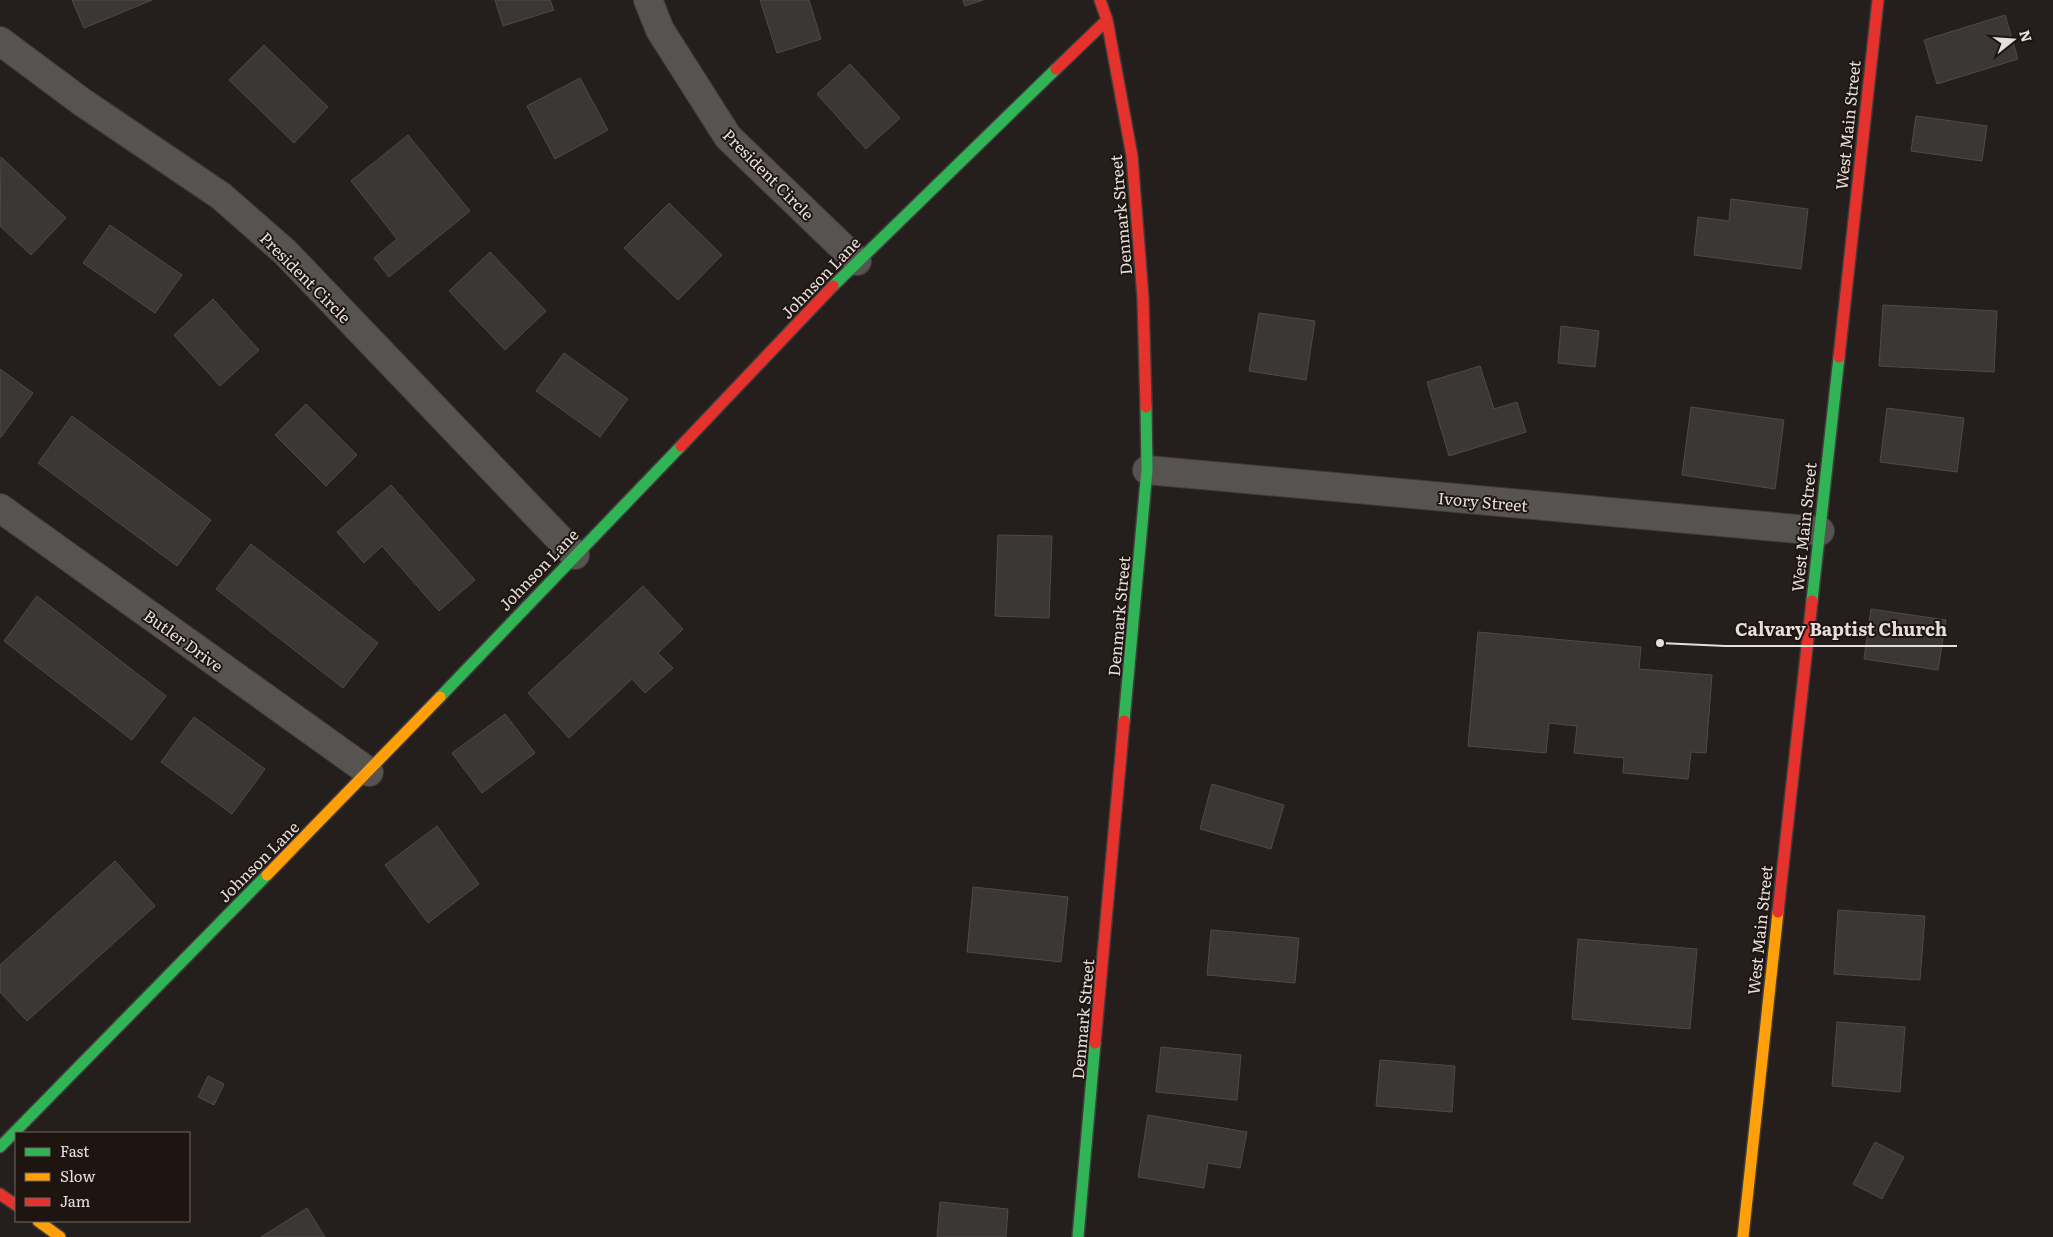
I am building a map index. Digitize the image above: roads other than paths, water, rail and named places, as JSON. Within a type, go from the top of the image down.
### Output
[{"type":"street","name":"President Circle","points":[[648,0],[660,30],[728,137],[858,261]]},
{"type":"street","name":"Denmark Street","points":[[1078,1237],[1147,470],[1143,298],[1132,156],[1107,20],[1100,0]]},
{"type":"street","name":"West Main Street","points":[[1743,1237],[1878,0]]},
{"type":"street","name":"Johnson Lane","points":[[0,1147],[369,772],[574,555],[858,261],[1107,20]]},
{"type":"street","name":"President Circle","points":[[0,41],[82,102],[221,196],[285,252],[574,555]]},
{"type":"street","name":"Ivory Street","points":[[1147,470],[1820,531]]},
{"type":"street","name":"Butler Drive","points":[[0,508],[369,772]]},
{"type":"street","points":[[0,1194],[15,1204]]},
{"type":"street","points":[[39,1222],[60,1237]]},
{"type":"place","name":"Calvary Baptist Church","points":[[1660,643]]}]
